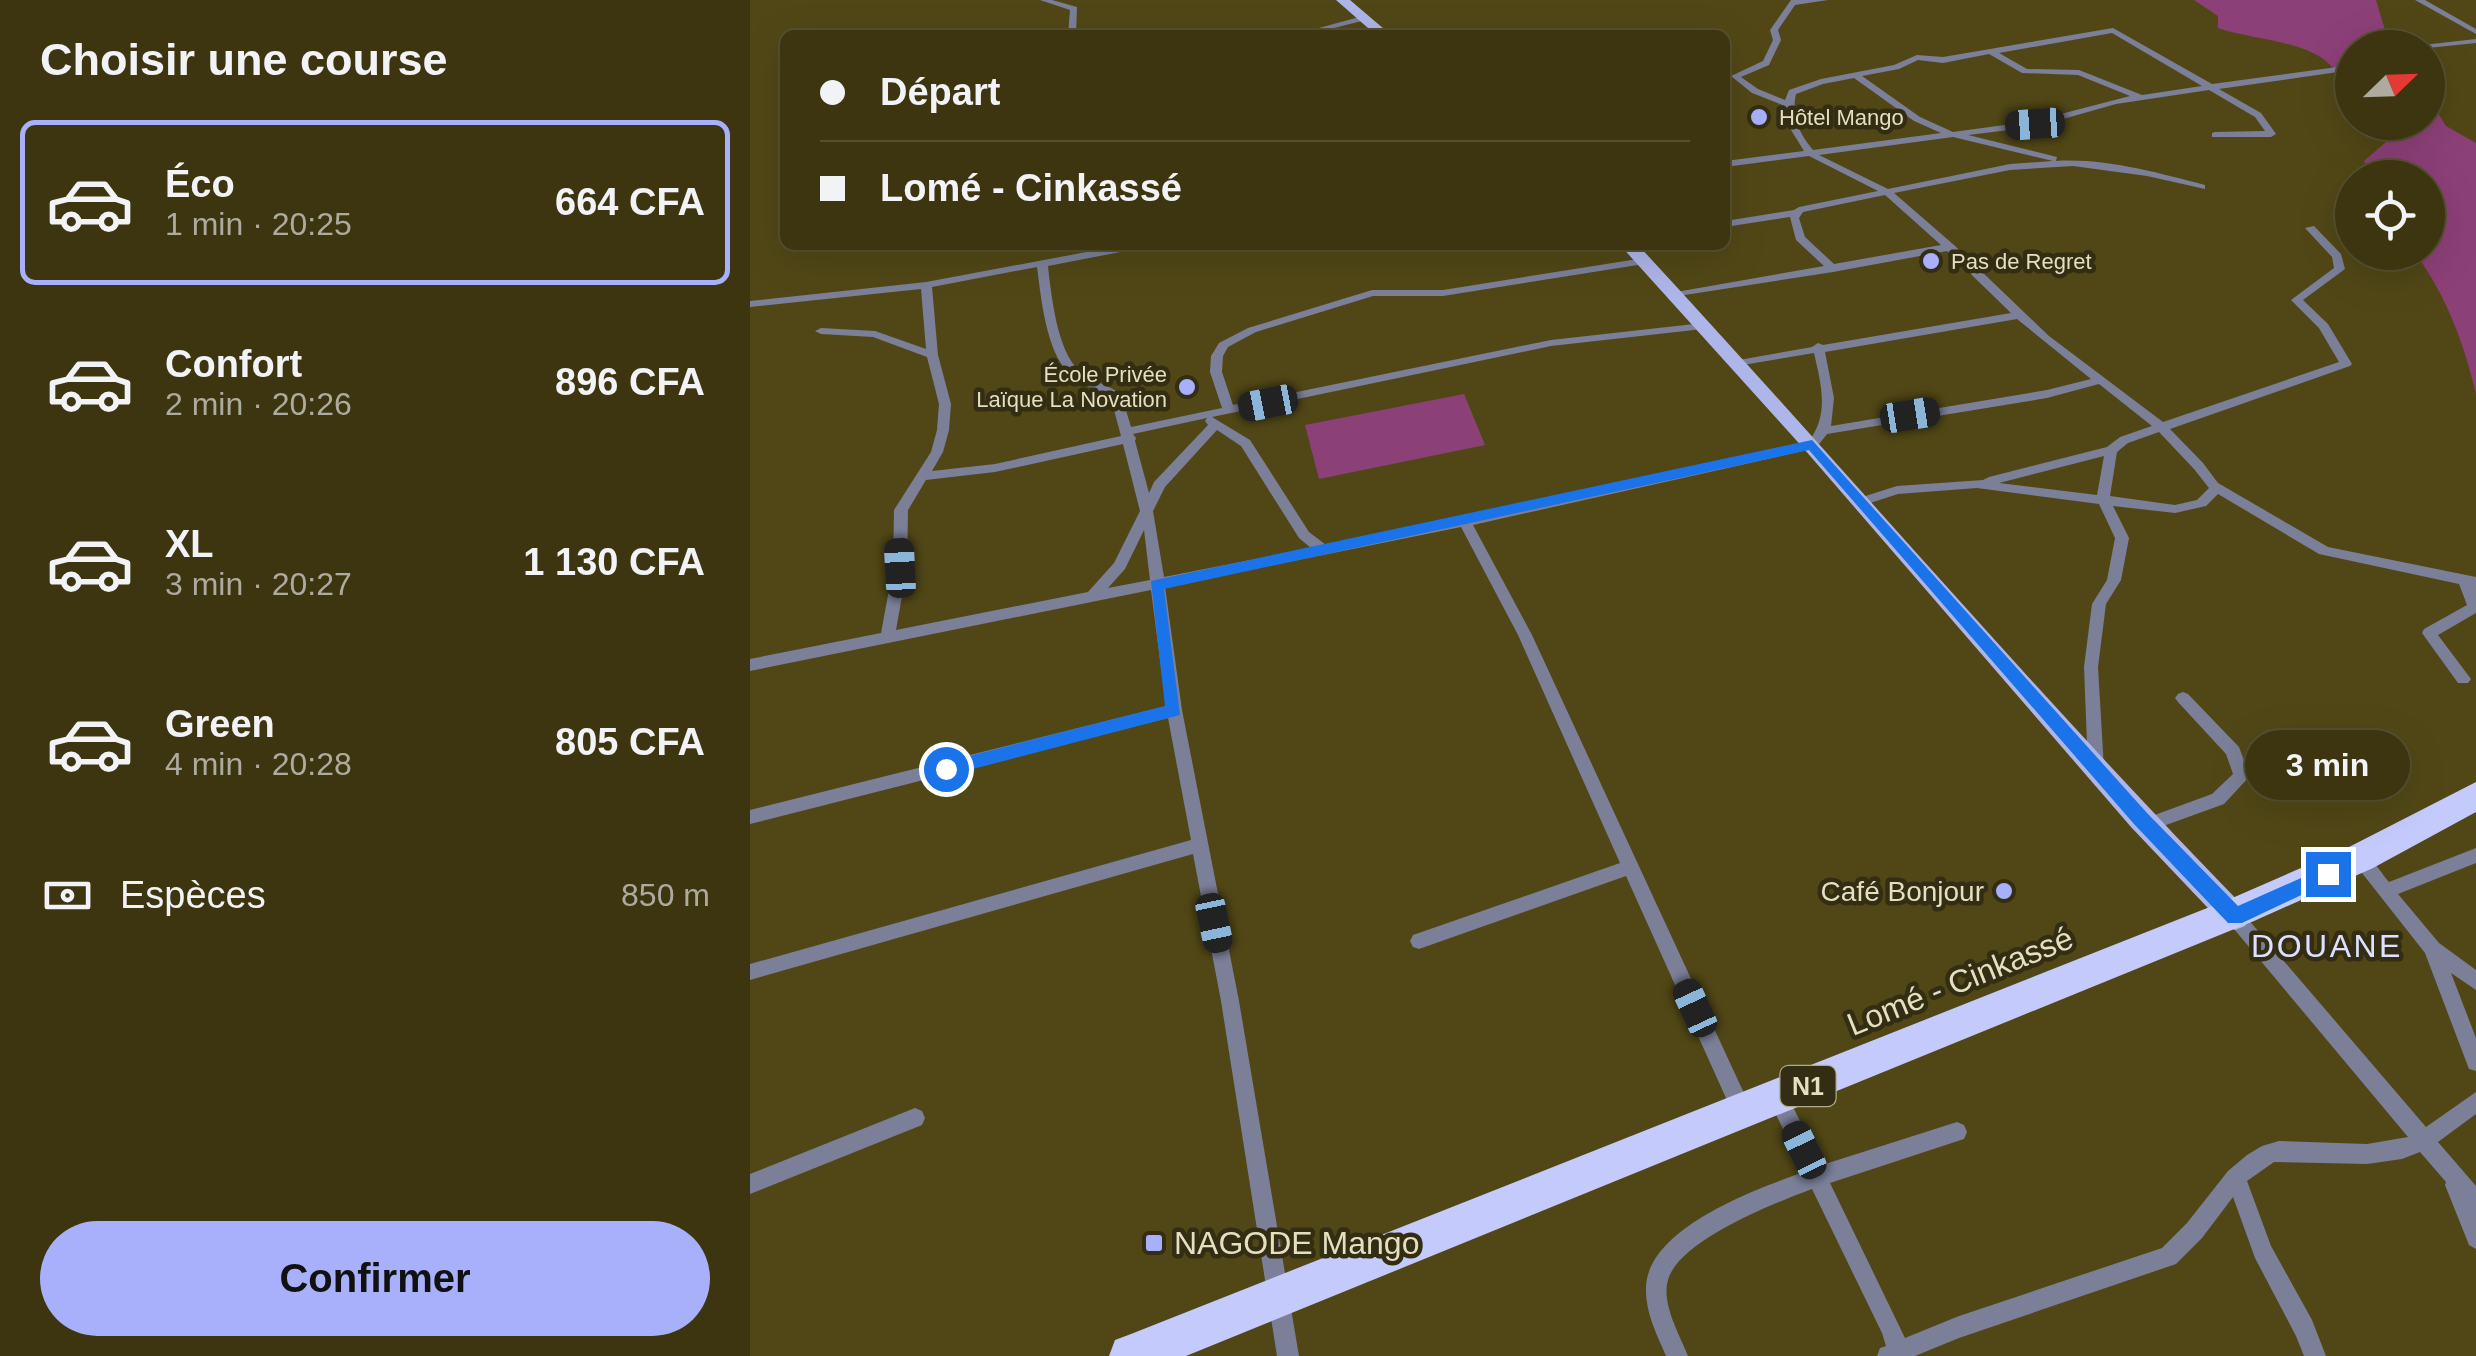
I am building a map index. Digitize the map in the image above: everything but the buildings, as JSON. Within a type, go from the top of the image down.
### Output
[{"type":"highway","name":"Lomé - Cinkassé","points":[[1131,1356],[2024,997],[2235,917],[2359,860],[2476,796]]},
{"type":"main road","points":[[1342,0],[1378,30]]},
{"type":"main road","points":[[1636,253],[1737,364],[1820,437],[1861,502],[2096,769],[2235,917]]},
{"type":"street","points":[[1044,0],[1074,9],[1072,30]]},
{"type":"street","points":[[1788,104],[1755,91],[1735,76],[1766,63],[1778,40],[1774,30],[1794,2],[1824,0]]},
{"type":"street","points":[[2420,0],[2476,32]]},
{"type":"street","points":[[1316,30],[1363,18]]},
{"type":"street","points":[[2214,135],[2271,134],[2258,115],[2113,30],[1943,60],[1917,57],[1900,66],[1796,90],[1788,104],[1794,127],[1810,153],[1890,194],[2020,315],[2160,428],[2214,486],[2310,546],[2471,582],[2475,607],[2429,634],[2463,680]]},
{"type":"street","points":[[2445,44],[2476,41]]},
{"type":"street","points":[[1996,52],[2025,70],[2079,74],[2140,97]]},
{"type":"street","points":[[1730,163],[2035,124],[2077,109],[2140,97],[2335,70]]},
{"type":"street","points":[[1855,75],[1917,119],[1947,133],[2073,163],[2148,173],[2202,187]]},
{"type":"street","points":[[2184,105],[2192,92]]},
{"type":"street","points":[[1730,223],[2010,167],[2073,163]]},
{"type":"street","points":[[1795,213],[1800,238],[1834,269]]},
{"type":"street","points":[[1861,502],[1897,490],[1977,484],[2111,450],[2124,440],[2346,364],[2324,326],[2296,300],[2340,268],[2337,256],[2310,228]]},
{"type":"street","points":[[1676,296],[1950,248]]},
{"type":"street","points":[[750,304],[926,284],[1114,250]]},
{"type":"street","points":[[1229,411],[1216,372],[1217,356],[1223,345],[1252,330],[1372,293],[1443,293],[1636,253]]},
{"type":"street","points":[[1042,263],[1063,359],[1074,373],[1104,385],[1117,397],[1147,507],[1174,710],[1230,1001],[1288,1356]]},
{"type":"street","points":[[886,639],[900,568],[901,510],[940,445],[944,417],[932,355],[926,284]]},
{"type":"street","points":[[1737,364],[1818,346],[2020,315]]},
{"type":"street","points":[[923,476],[995,468],[1202,416],[1550,343],[1703,326]]},
{"type":"street","points":[[820,331],[875,334],[932,355]]},
{"type":"street","points":[[1818,346],[1828,396],[1820,437]]},
{"type":"street","points":[[750,665],[1465,522],[1820,437],[2102,380]]},
{"type":"street","points":[[1202,416],[1246,442],[1304,535],[1324,550]]},
{"type":"street","points":[[1089,599],[1120,566],[1165,477],[1216,424]]},
{"type":"street","points":[[2096,769],[2091,667],[2099,604],[2114,580],[2122,538],[2104,498],[2111,450]]},
{"type":"street","points":[[1977,484],[2176,510],[2201,503],[2214,492],[2214,486]]},
{"type":"street","points":[[2116,522],[2146,508]]},
{"type":"street","points":[[1465,522],[1517,618],[1631,867],[1760,1106],[1816,1176],[1895,1354],[2168,1256],[2198,1231],[2235,1178],[2271,1152],[2402,1153],[2425,1142],[2476,1102]]},
{"type":"street","points":[[2147,825],[2218,799],[2242,776],[2233,752],[2183,698]]},
{"type":"street","points":[[750,818],[1174,710]]},
{"type":"street","points":[[750,972],[1199,845]]},
{"type":"street","points":[[2386,892],[2476,855]]},
{"type":"street","points":[[2359,860],[2432,948],[2476,980]]},
{"type":"street","points":[[1419,941],[1631,867]]},
{"type":"street","points":[[2235,917],[2476,1202]]},
{"type":"street","points":[[2432,948],[2476,1062]]},
{"type":"street","points":[[750,1184],[915,1118]]},
{"type":"street","points":[[1677,1356],[1657,1302],[1658,1274],[1680,1243],[1708,1225],[1816,1176],[1957,1132]]},
{"type":"street","points":[[2452,1176],[2476,1238]]},
{"type":"street","points":[[2235,1178],[2248,1202],[2264,1255],[2296,1308],[2315,1356]]},
{"type":"shaded area","points":[[2194,0],[2376,0],[2385,30],[2335,30],[2335,70],[2305,50],[2218,28],[2218,16]]},
{"type":"shaded area","points":[[2445,124],[2476,143],[2476,394],[2453,320],[2426,270],[2445,270],[2445,160],[2365,160],[2386,142],[2383,140],[2445,140]]},
{"type":"shaded area","points":[[1464,394],[1485,445],[1319,479],[1305,425]]},
{"type":"place","name":"Hôtel Mango","points":[[1759,117]]},
{"type":"place","name":"Pas de Regret","points":[[1931,261]]},
{"type":"place","name":"École Privée Laïque La Novation","points":[[1187,387]]},
{"type":"place","name":"Café Bonjour","points":[[2004,891]]},
{"type":"place","name":"NAGODE Mango","points":[[1154,1243]]},
{"type":"district","name":"DOUANE","points":[[2327,946]]},
{"type":"route","points":[[946,769],[1174,710],[1156,585],[1812,445],[2140,818],[2235,917],[2328,874]]}]
